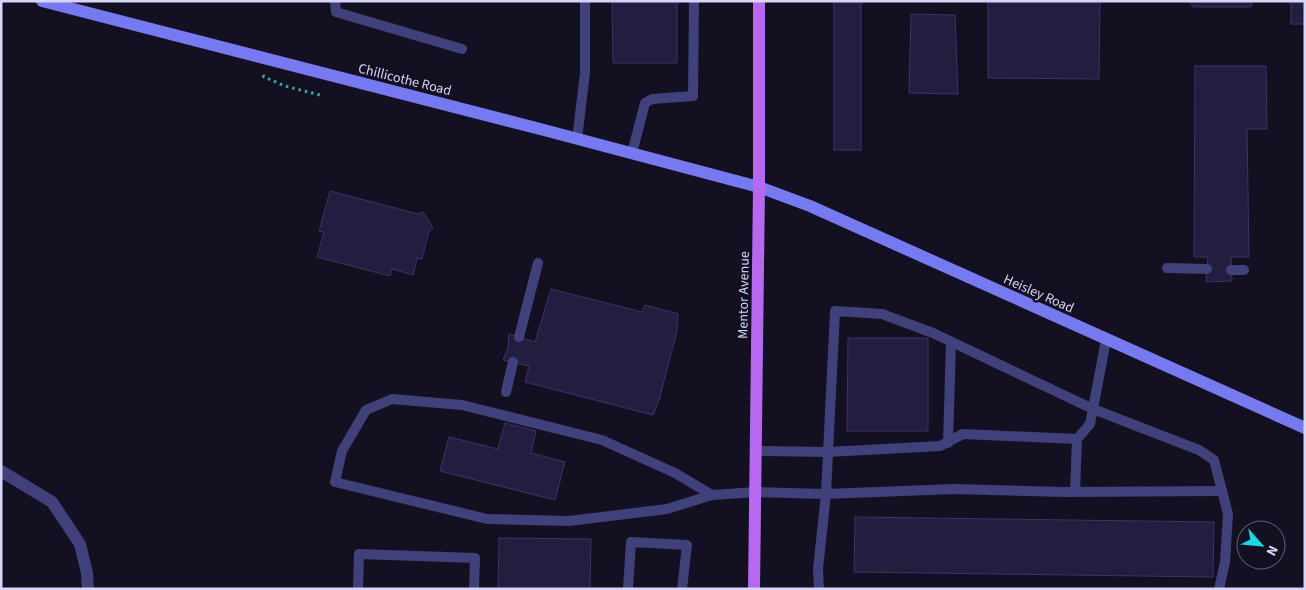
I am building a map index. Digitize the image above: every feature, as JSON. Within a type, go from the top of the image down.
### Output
[{"type":"main road","name":"Mentor Avenue","points":[[754,589],[759,187],[759,1]]},
{"type":"street","name":"Chillicothe Road","points":[[42,1],[577,138],[759,187]]},
{"type":"street","name":"Heisley Road","points":[[759,187],[810,206],[1305,428]]},
{"type":"street","points":[[1,471],[52,502],[80,544],[87,573],[88,589]]},
{"type":"lane","points":[[335,1],[336,12],[462,49]]},
{"type":"lane","points":[[577,138],[585,73],[585,1]]},
{"type":"lane","points":[[632,153],[645,103],[652,99],[693,96],[694,1]]},
{"type":"lane","points":[[519,337],[538,263]]},
{"type":"lane","points":[[1168,268],[1207,269]]},
{"type":"lane","points":[[1232,270],[1244,270]]},
{"type":"lane","points":[[819,589],[818,569],[826,494],[835,311],[882,314],[933,333],[1093,409],[1199,450],[1214,460],[1228,514],[1225,562],[1219,589]]},
{"type":"lane","points":[[1074,492],[1076,439],[1090,424],[1106,340]]},
{"type":"lane","points":[[948,443],[951,342]]},
{"type":"lane","points":[[506,392],[513,362]]},
{"type":"lane","points":[[712,495],[675,473],[602,440],[462,405],[392,399],[366,410],[342,451],[335,482],[487,519],[569,521],[667,508],[712,495],[756,492],[826,494],[954,489],[1074,492],[1222,491]]},
{"type":"lane","points":[[756,451],[828,452],[940,446],[963,434],[1076,439]]},
{"type":"lane","points":[[628,589],[631,542],[687,545],[682,589]]},
{"type":"lane","points":[[358,589],[359,554],[475,558],[474,589]]},
{"type":"building","points":[[612,1],[677,1],[677,63],[613,63]]},
{"type":"building","points":[[834,1],[861,1],[861,150],[834,150]]},
{"type":"building","points":[[988,1],[1100,1],[1099,79],[988,78]]},
{"type":"building","points":[[1190,1],[1252,1],[1251,7],[1193,7]]},
{"type":"building","points":[[1291,1],[1305,1],[1305,24],[1291,24]]},
{"type":"building","points":[[911,14],[955,15],[958,94],[909,93]]},
{"type":"building","points":[[1195,66],[1266,66],[1267,129],[1247,129],[1249,257],[1231,257],[1232,281],[1206,282],[1208,257],[1194,257]]},
{"type":"building","points":[[330,191],[418,214],[423,212],[433,228],[429,231],[422,259],[417,258],[413,275],[392,269],[390,276],[317,257],[324,232],[319,231]]},
{"type":"building","points":[[551,289],[642,312],[645,305],[678,314],[677,331],[659,400],[653,415],[525,382],[529,366],[503,360],[508,348],[509,334],[535,342]]},
{"type":"building","points":[[848,338],[928,338],[928,431],[847,431]]},
{"type":"building","points":[[505,423],[536,431],[531,453],[565,462],[555,500],[440,471],[449,437],[498,449]]},
{"type":"building","points":[[855,517],[1214,522],[1213,577],[854,572]]},
{"type":"building","points":[[499,538],[591,539],[590,589],[498,589]]}]
